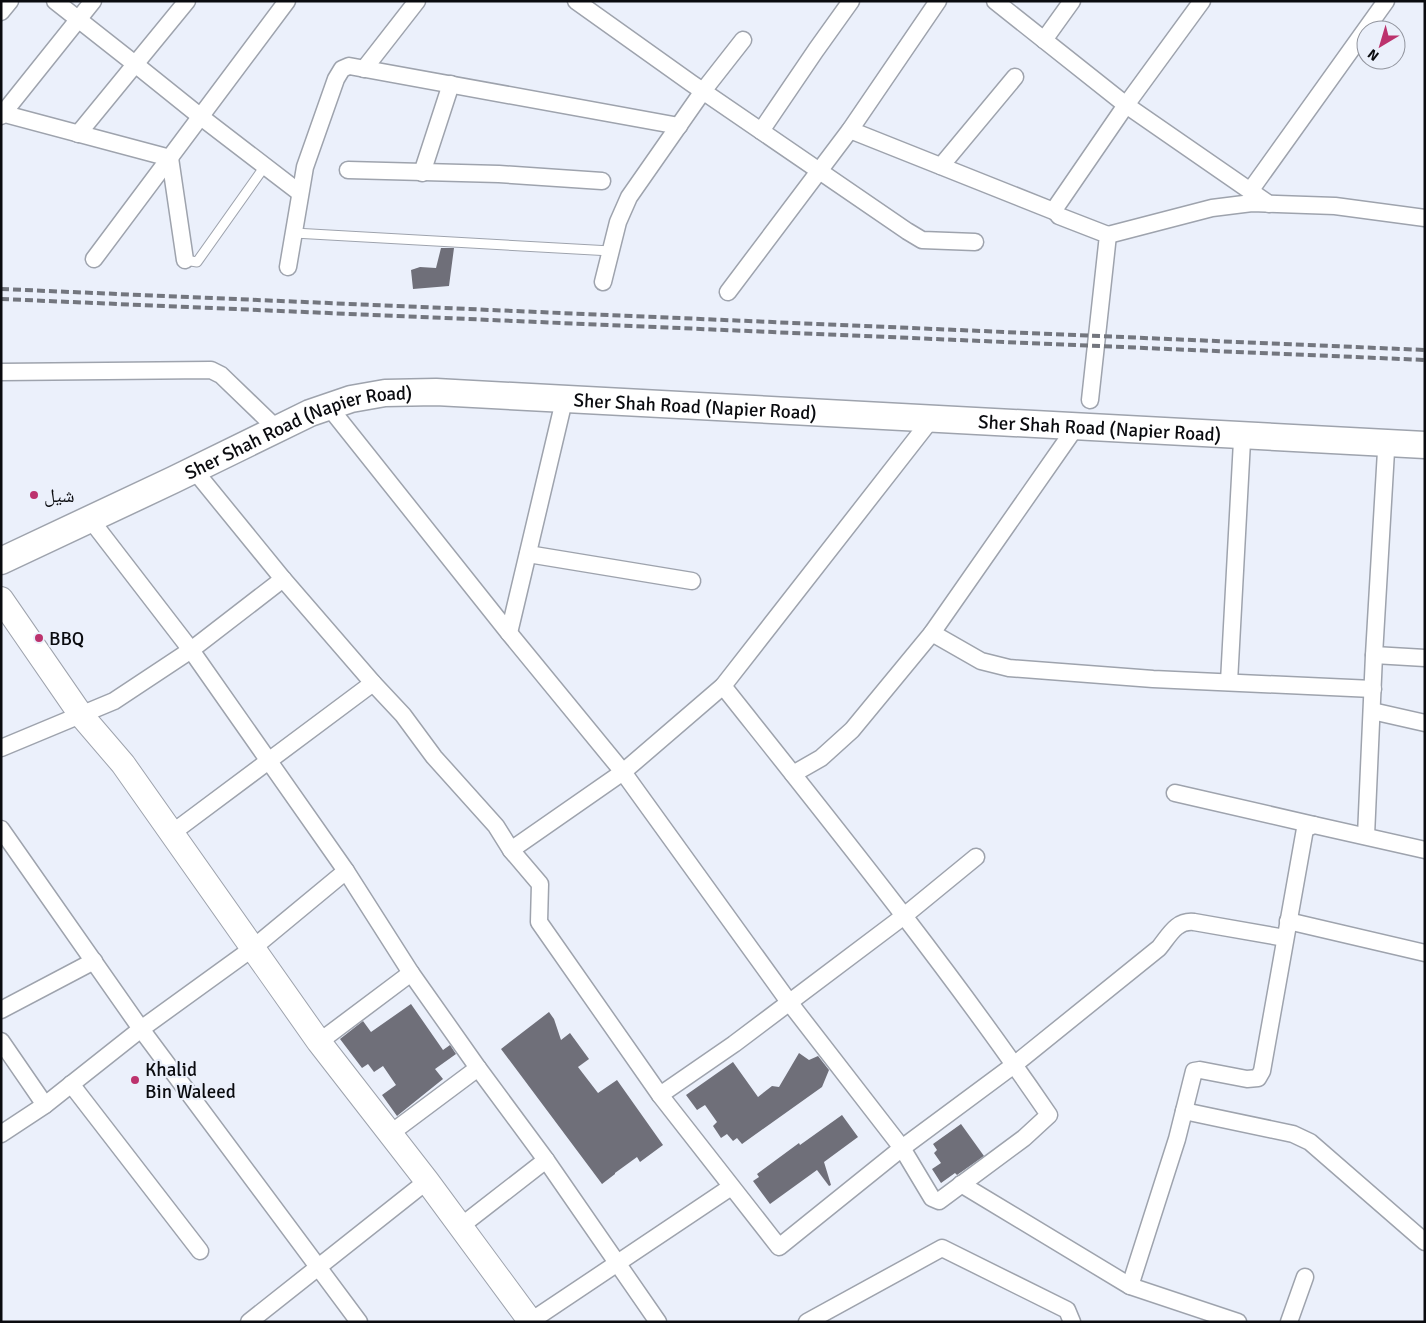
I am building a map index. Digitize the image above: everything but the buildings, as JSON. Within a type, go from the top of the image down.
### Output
[{"type":"main road","name":"Sher Shah Road (Napier Road)","points":[[1,574],[97,528],[168,487],[310,413],[351,399],[385,393],[436,392],[1425,445]]},
{"type":"main road","name":"Sher Shah Road (Napier Road)","points":[[1,561],[168,487]]},
{"type":"main road","points":[[1,599],[81,715],[123,764],[319,1042],[428,1181],[531,1321]]},
{"type":"street","points":[[1,12],[10,1]]},
{"type":"street","points":[[55,1],[201,117],[300,192]]},
{"type":"street","points":[[93,1],[2,114],[170,158]]},
{"type":"street","points":[[78,134],[187,1]]},
{"type":"street","points":[[94,259],[287,1]]},
{"type":"street","points":[[364,69],[417,1]]},
{"type":"street","points":[[576,1],[703,91],[922,240],[975,242]]},
{"type":"street","points":[[761,131],[851,1]]},
{"type":"street","points":[[728,292],[850,130],[938,1]]},
{"type":"street","points":[[995,1],[1126,105],[1269,204]]},
{"type":"street","points":[[1044,40],[1072,1]]},
{"type":"street","points":[[1056,212],[1056,207],[1126,105],[1202,1]]},
{"type":"street","points":[[1250,191],[1386,1]]},
{"type":"street","points":[[604,282],[618,222],[629,197],[703,91],[743,40]]},
{"type":"street","points":[[288,267],[305,167],[336,80],[342,69],[349,66],[679,126]]},
{"type":"street","points":[[941,166],[1015,77]]},
{"type":"street","points":[[422,173],[451,84]]},
{"type":"street","points":[[850,130],[1056,212],[1060,216],[1108,236],[1212,208],[1252,203],[1335,206],[1424,217]]},
{"type":"street","points":[[170,158],[185,260]]},
{"type":"street","points":[[348,170],[499,174],[602,181]]},
{"type":"street","points":[[1090,400],[1108,236]]},
{"type":"street","points":[[1,372],[211,370],[221,375],[277,429]]},
{"type":"street","points":[[509,633],[562,409]]},
{"type":"street","points":[[333,412],[509,633],[623,772],[789,1002],[902,1148],[932,1198],[939,1201],[1024,1138],[1049,1116],[1014,1065],[904,916],[723,686]]},
{"type":"street","points":[[511,850],[623,772],[723,686],[926,426]]},
{"type":"street","points":[[793,774],[821,758],[852,730],[932,633],[1071,434]]},
{"type":"street","points":[[1229,682],[1242,442]]},
{"type":"street","points":[[1366,836],[1386,451]]},
{"type":"street","points":[[199,476],[283,579],[403,716],[434,758],[496,826],[511,850],[540,884],[539,922],[660,1095],[778,1247],[902,1148],[1014,1065],[1159,948],[1178,925],[1186,921],[1285,938]]},
{"type":"street","points":[[97,528],[191,650],[346,871],[411,973],[546,1160],[658,1322]]},
{"type":"street","points":[[528,554],[692,581]]},
{"type":"street","points":[[1,748],[114,701],[191,650],[283,579]]},
{"type":"street","points":[[932,633],[981,661],[1009,668],[1153,679],[1373,689]]},
{"type":"street","points":[[1374,655],[1425,658]]},
{"type":"street","points":[[172,833],[373,683]]},
{"type":"street","points":[[1372,711],[1425,723]]},
{"type":"street","points":[[1175,793],[1425,850]]},
{"type":"street","points":[[1130,1286],[1177,1139],[1194,1071],[1200,1070],[1247,1080],[1258,1078],[1262,1071],[1302,837],[1305,829],[1314,825]]},
{"type":"street","points":[[3,834],[141,1028],[359,1322]]},
{"type":"street","points":[[660,1095],[734,1044],[904,916],[976,857]]},
{"type":"street","points":[[1,1134],[45,1105],[141,1028],[254,948],[346,871]]},
{"type":"street","points":[[1288,921],[1425,952]]},
{"type":"street","points":[[1,1010],[94,961]]},
{"type":"street","points":[[319,1042],[411,973]]},
{"type":"street","points":[[1,1041],[45,1105]]},
{"type":"street","points":[[390,1133],[478,1068]]},
{"type":"street","points":[[71,1084],[200,1250]]},
{"type":"street","points":[[1184,1111],[1293,1134],[1310,1142],[1425,1242]]},
{"type":"street","points":[[461,1226],[546,1160]]},
{"type":"street","points":[[249,1322],[428,1181]]},
{"type":"street","points":[[961,1184],[1130,1286],[1238,1322]]},
{"type":"street","points":[[531,1321],[731,1186]]},
{"type":"street","points":[[807,1322],[942,1248],[1067,1310],[1072,1322]]},
{"type":"street","points":[[1289,1322],[1305,1276]]},
{"type":"lane","points":[[185,260],[198,262],[266,166]]},
{"type":"lane","points":[[294,233],[611,251]]},
{"type":"railway","points":[[1,289],[1425,350]]},
{"type":"railway","points":[[1,299],[1425,360]]},
{"type":"place","name":"شیل","points":[[34,495]]},
{"type":"place","name":"BBQ","points":[[39,638]]},
{"type":"place","name":"Khalid Bin Waleed","points":[[135,1080]]}]
